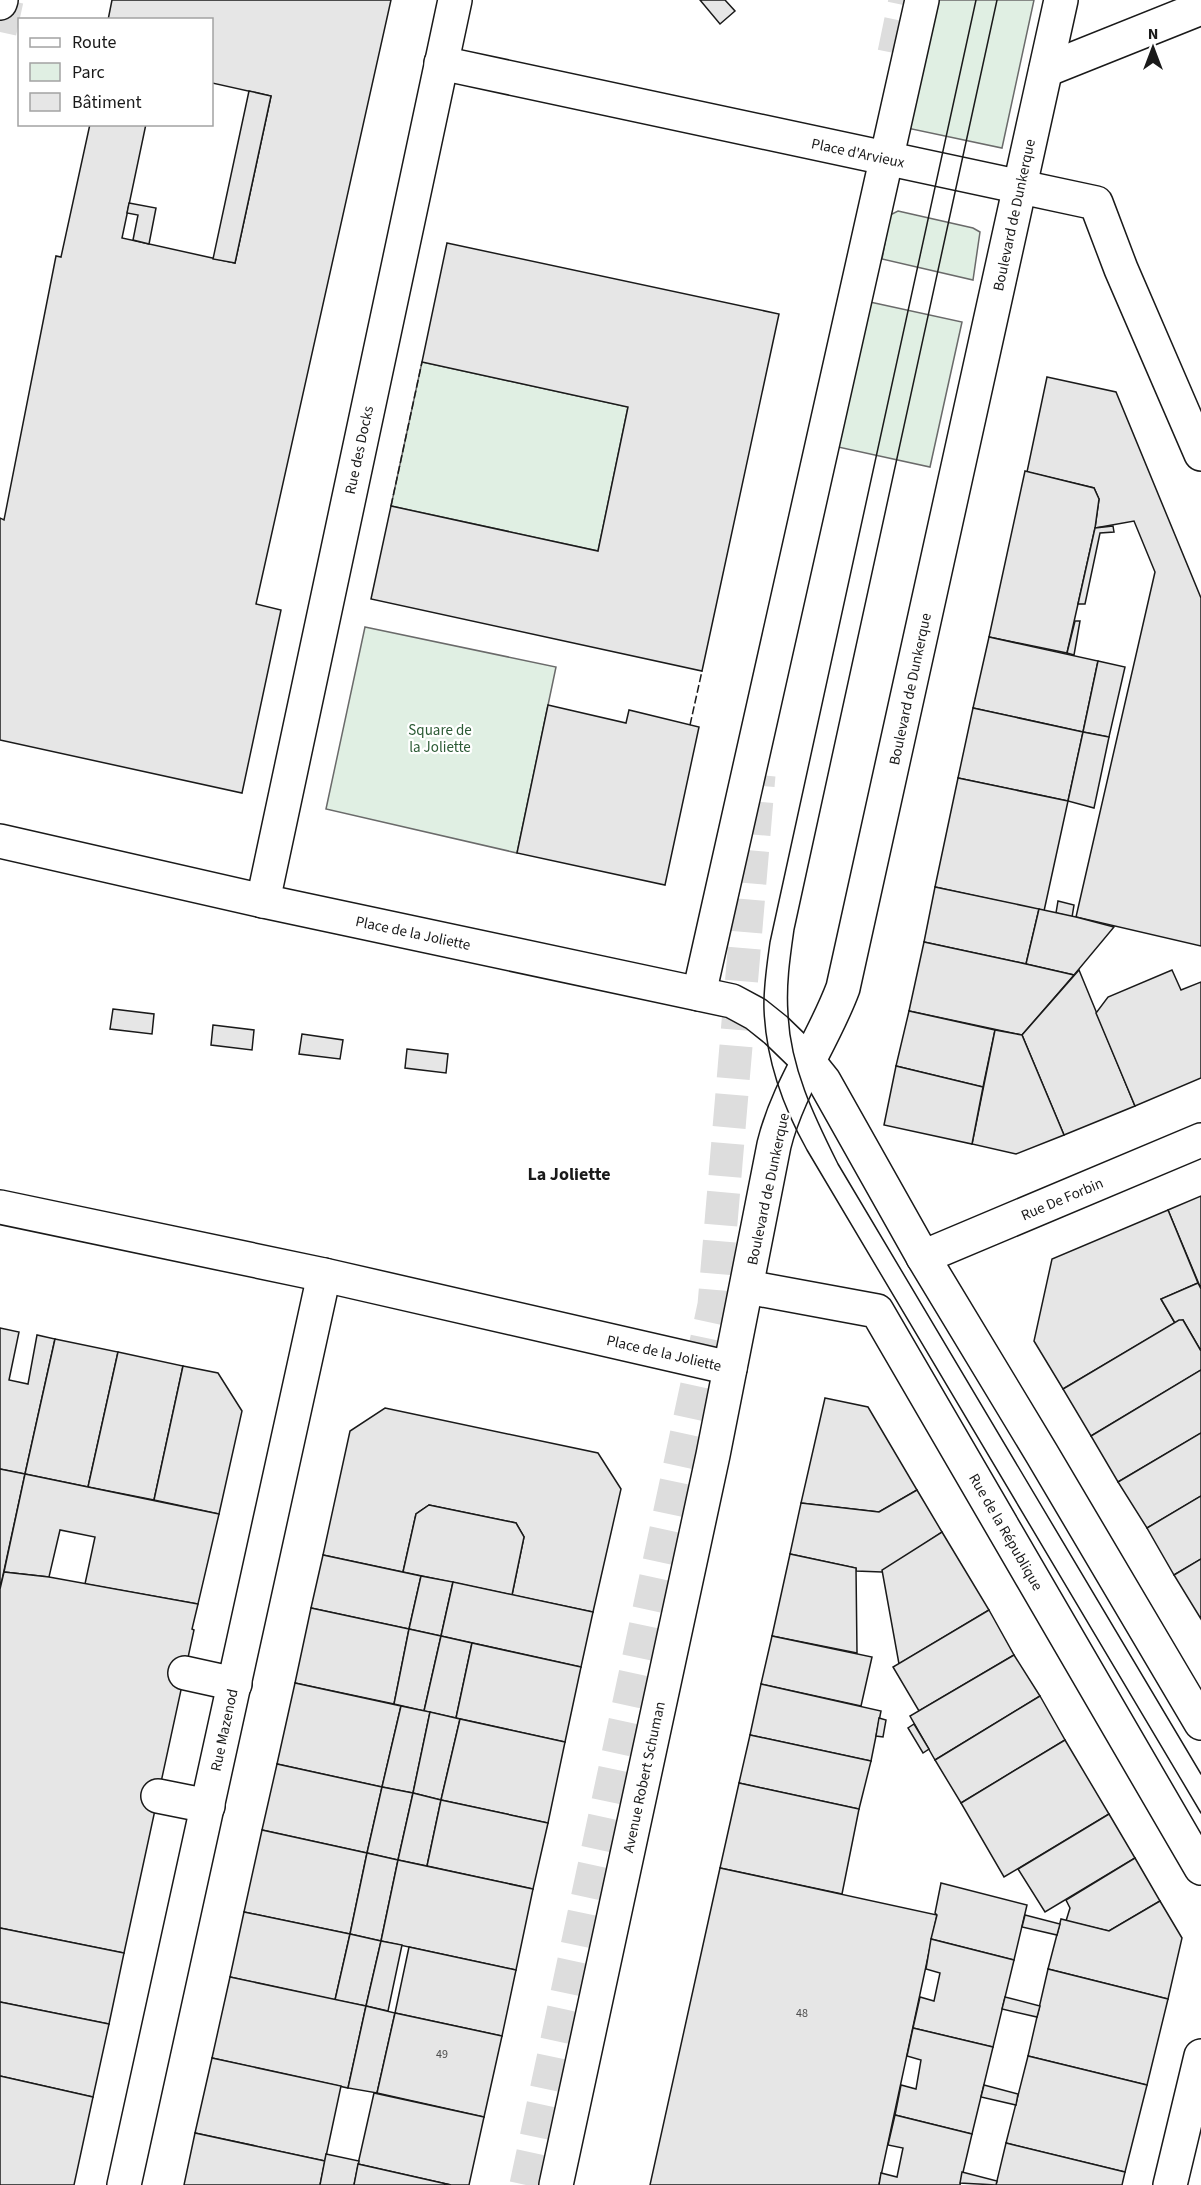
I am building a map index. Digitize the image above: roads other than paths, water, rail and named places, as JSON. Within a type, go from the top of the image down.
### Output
[{"type":"street","name":"Rue des Docks","points":[[263,901],[455,0]]},
{"type":"street","points":[[699,994],[922,0]]},
{"type":"street","name":"Boulevard de Dunkerque","points":[[730,1368],[780,1121],[790,1094],[836,1007],[843,988],[1061,0]]},
{"type":"street","points":[[1046,70],[1201,8]]},
{"type":"street","name":"Place d'Arvieux","points":[[441,63],[1096,203],[1121,269],[1201,454]]},
{"type":"street","name":"Place de la Joliette","points":[[0,841],[263,901],[732,1001],[756,1014],[808,1061]]},
{"type":"street","points":[[808,1061],[824,1081],[923,1257],[1201,1723]]},
{"type":"street","name":"Rue De Forbin","points":[[923,1257],[1201,1140]]},
{"type":"street","name":"Place de la Joliette","points":[[0,1207],[324,1275],[730,1368]]},
{"type":"street","name":"Rue Mazenod","points":[[124,2185],[324,1275]]},
{"type":"street","name":"Rue de la République","points":[[747,1287],[877,1311],[1201,1868]]},
{"type":"street","name":"Avenue Robert Schuman","points":[[556,2185],[730,1368]]},
{"type":"street","points":[[185,1673],[234,1684]]},
{"type":"street","points":[[158,1796],[208,1806]]},
{"type":"street","points":[[1170,2185],[1201,2056]]},
{"type":"tunnel","points":[[0,32],[7,0]]},
{"type":"tunnel","points":[[894,53],[905,0]]},
{"type":"tunnel","points":[[526,2185],[714,1305],[759,775]]},
{"type":"tram line","points":[[976,0],[770,942],[764,993],[765,1029],[777,1083],[790,1117],[807,1150],[1201,1813]]},
{"type":"tram line","points":[[997,0],[794,930],[788,992],[790,1033],[798,1072],[820,1128],[838,1164],[1201,1774]]},
{"type":"district","name":"La Joliette","points":[[569,1174]]},
{"type":"park label","name":"Square de la Joliette","points":[[440,738]]}]
